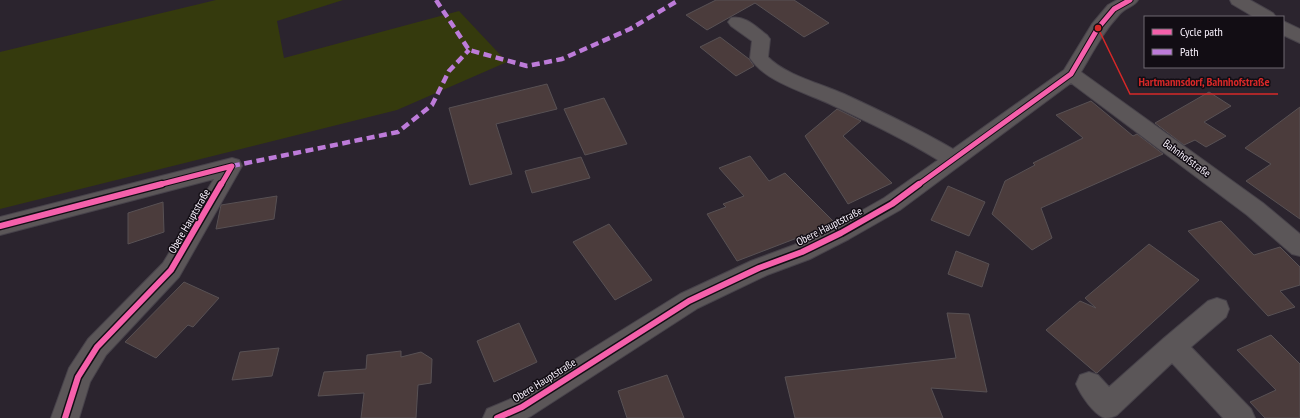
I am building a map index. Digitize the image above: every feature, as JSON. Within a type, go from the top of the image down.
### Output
[{"type":"street","points":[[1238,0],[1265,16]]},
{"type":"street","name":"Obere Hauptstraße","points":[[497,418],[522,407],[689,301],[758,268],[802,252],[848,229],[892,204],[1071,74],[1098,28],[1118,2]]},
{"type":"street","points":[[737,22],[761,39],[759,58],[766,66],[783,76],[837,99],[911,134],[953,159]]},
{"type":"street","points":[[1284,28],[1300,37]]},
{"type":"street","name":"Bahnhofstraße","points":[[1071,74],[1255,209],[1300,247]]},
{"type":"street","name":"Obere Hauptstraße","points":[[0,226],[232,166],[172,270],[97,347],[78,377],[65,418]]},
{"type":"street","points":[[1089,384],[1108,406],[1173,346],[1217,309]]},
{"type":"street","points":[[1173,346],[1240,418]]},
{"type":"green space","points":[[216,0],[343,0],[277,21],[284,58],[459,11],[507,62],[397,110],[0,209],[0,52]]},
{"type":"building","points":[[716,0],[794,0],[829,23],[804,37],[755,3],[707,30],[686,15]]},
{"type":"building","points":[[720,37],[749,59],[754,66],[736,76],[700,47]]},
{"type":"building","points":[[547,84],[557,109],[496,124],[512,174],[470,185],[449,108]]},
{"type":"building","points":[[1209,92],[1231,106],[1204,122],[1226,136],[1206,147],[1195,140],[1184,145],[1155,123]]},
{"type":"building","points":[[604,98],[627,144],[585,155],[564,109]]},
{"type":"building","points":[[1091,101],[1133,136],[1137,134],[1163,154],[1041,208],[1052,238],[1032,250],[992,214],[1005,181],[1035,165],[1033,163],[1083,138],[1056,115]]},
{"type":"building","points":[[1300,107],[1300,219],[1246,181],[1271,164],[1245,148]]},
{"type":"building","points":[[837,109],[861,121],[843,136],[892,183],[848,204],[805,136]]},
{"type":"building","points":[[750,156],[769,181],[785,173],[833,221],[818,230],[737,261],[707,214],[726,207],[723,204],[744,196],[719,168]]},
{"type":"building","points":[[581,157],[590,178],[532,193],[525,171]]},
{"type":"building","points":[[948,186],[985,202],[969,236],[931,220]]},
{"type":"building","points":[[277,196],[274,219],[216,229],[221,205]]},
{"type":"building","points":[[163,202],[164,232],[128,244],[128,213]]},
{"type":"building","points":[[1221,221],[1254,255],[1280,247],[1300,267],[1300,285],[1280,291],[1295,307],[1268,316],[1188,231]]},
{"type":"building","points":[[609,224],[652,280],[615,300],[573,242]]},
{"type":"building","points":[[1149,244],[1199,280],[1096,373],[1046,330],[1080,301],[1096,308],[1085,298]]},
{"type":"building","points":[[956,251],[989,264],[982,287],[948,274]]},
{"type":"building","points":[[184,282],[219,298],[193,327],[188,325],[156,358],[125,342]]},
{"type":"building","points":[[947,313],[969,314],[987,392],[931,388],[943,418],[795,418],[785,377],[956,358]]},
{"type":"building","points":[[519,323],[537,362],[494,382],[477,341]]},
{"type":"building","points":[[1271,335],[1300,364],[1300,418],[1265,418],[1250,402],[1276,390],[1237,350]]},
{"type":"building","points":[[279,348],[272,376],[232,380],[240,352]]},
{"type":"building","points":[[401,351],[401,357],[421,352],[432,359],[431,383],[418,385],[416,418],[361,418],[364,393],[318,396],[324,372],[366,369],[367,355]]},
{"type":"building","points":[[667,375],[684,418],[627,418],[618,391]]},
{"type":"marked path","points":[[436,0],[469,50],[527,66],[562,59],[630,29],[679,0]]},
{"type":"marked path","points":[[232,166],[398,132],[432,105],[449,71],[469,50]]},
{"type":"cycle path","points":[[497,418],[522,407],[689,301],[759,268],[802,252],[841,233],[892,204],[1071,74],[1098,28],[1114,9],[1130,0]]},
{"type":"cycle path","points":[[0,226],[232,166],[171,270],[97,347],[78,377],[65,418]]},
{"type":"place","name":"Hartmannsdorf, Bahnhofstraße","points":[[1098,28]]}]
